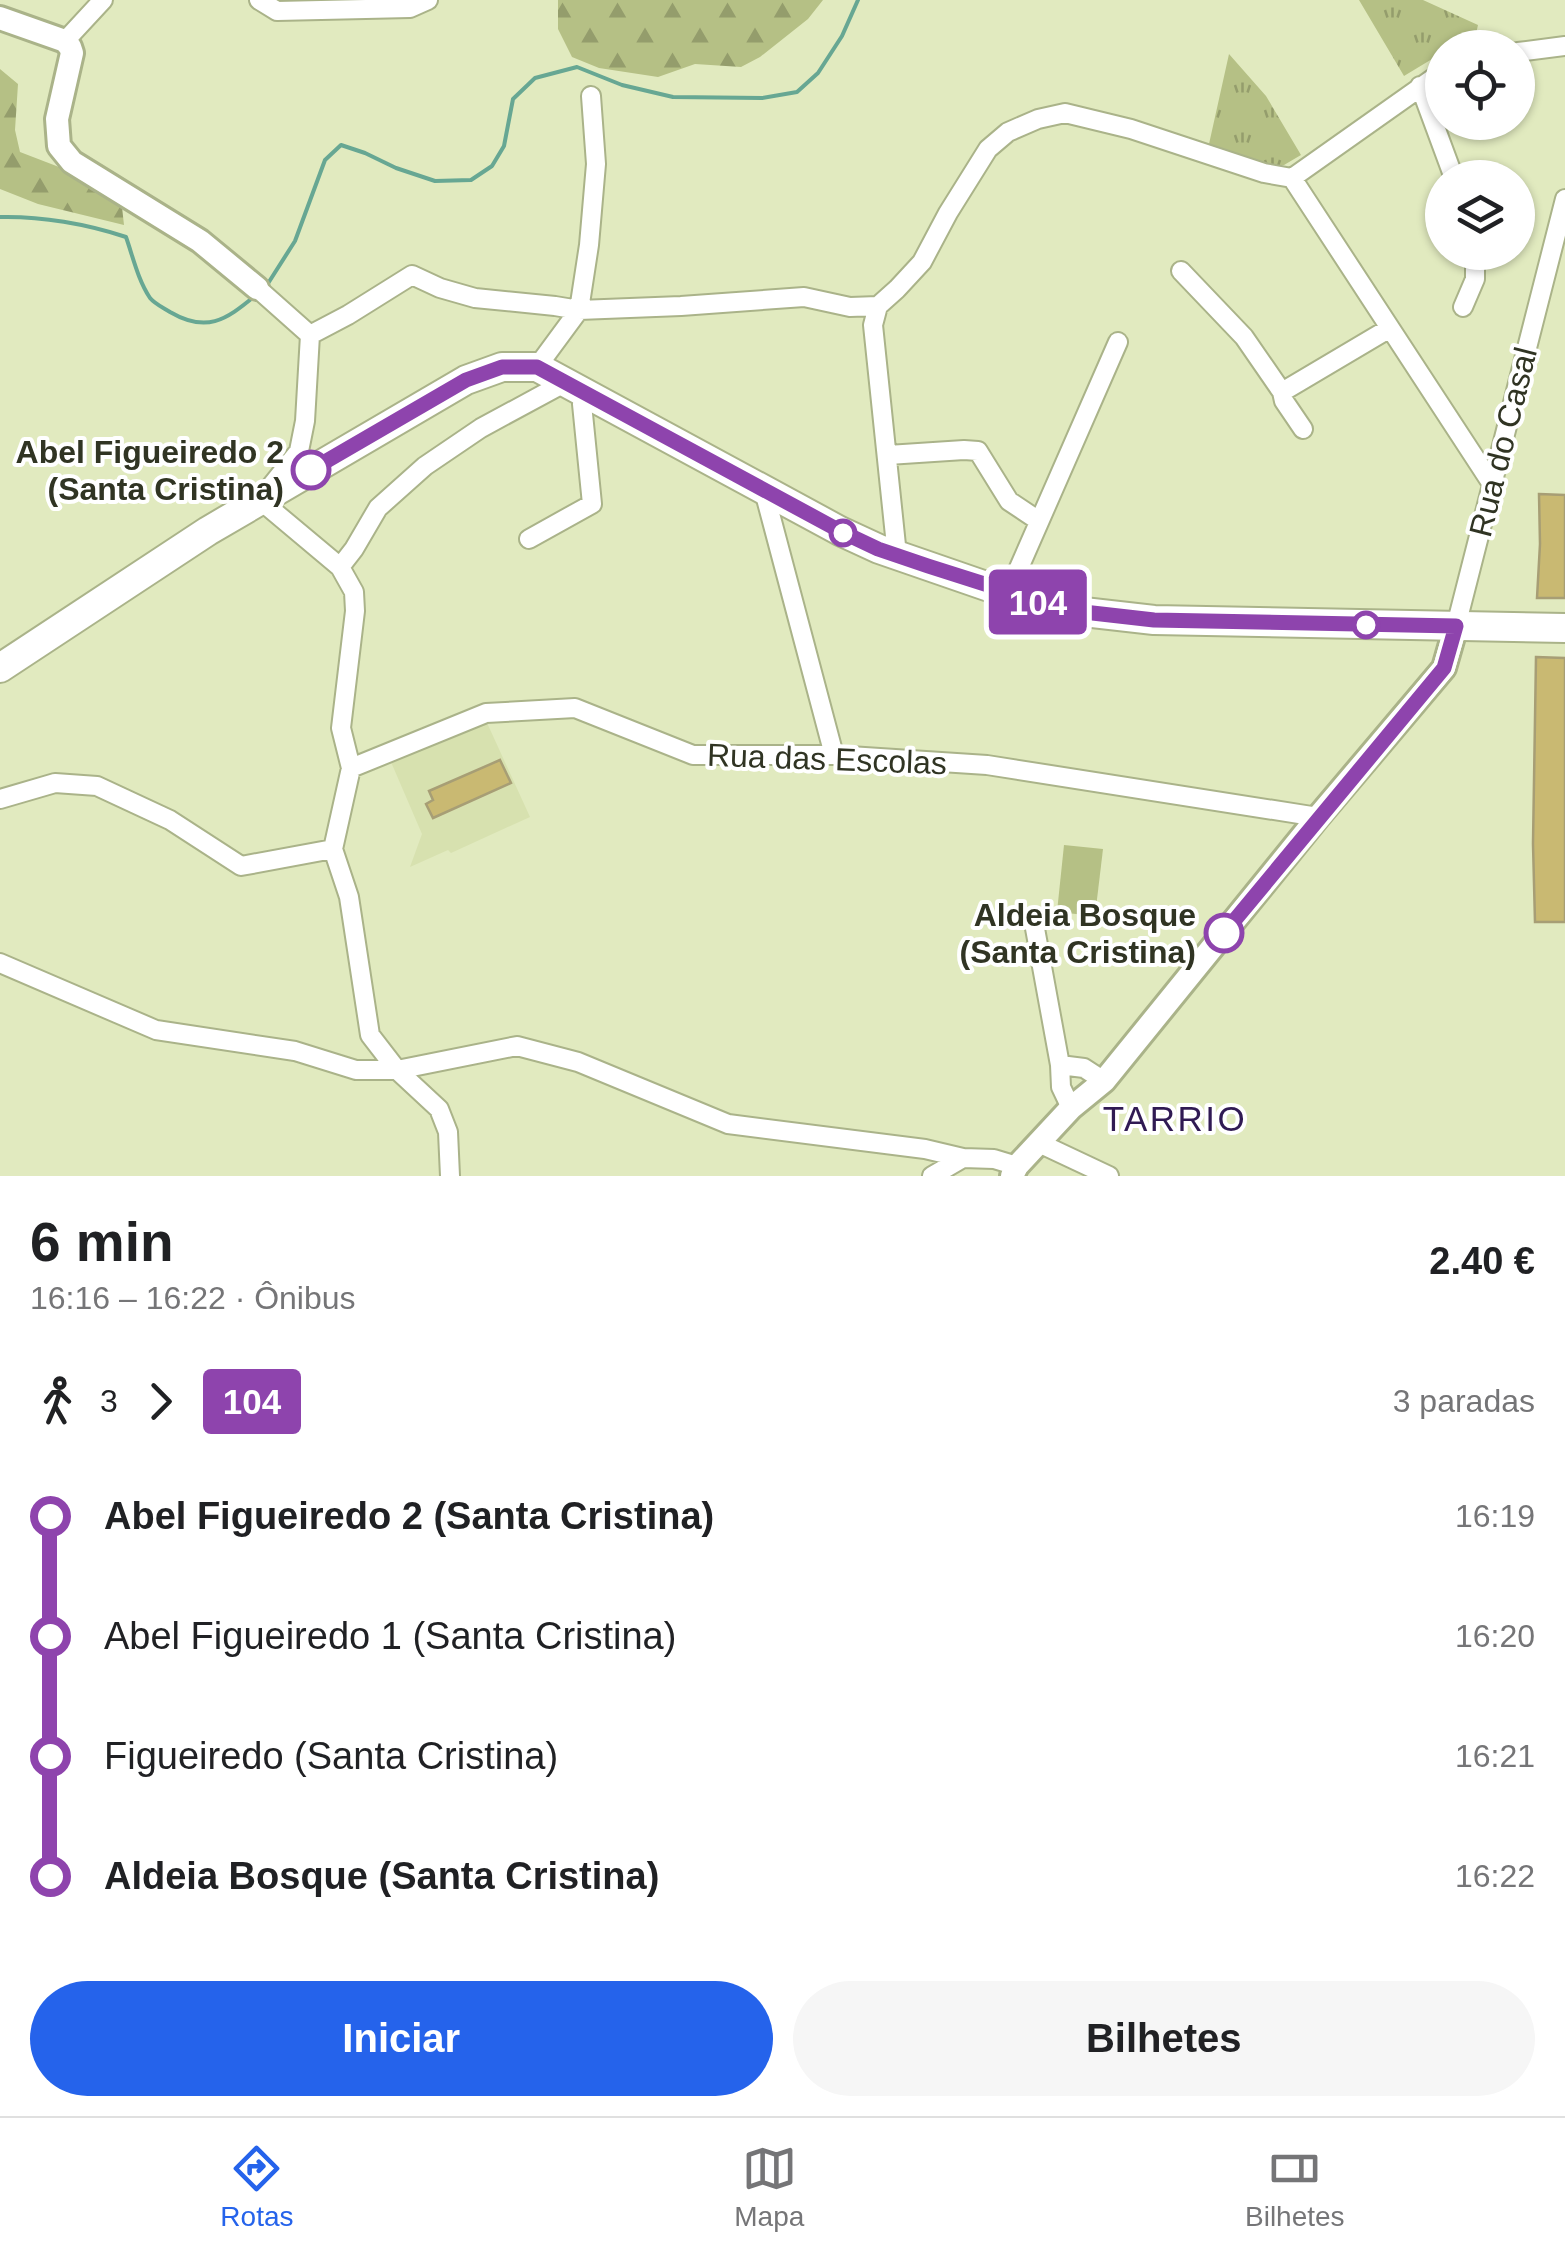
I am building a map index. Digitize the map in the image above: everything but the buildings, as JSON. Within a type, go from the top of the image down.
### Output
[{"type":"main road","points":[[0,668],[208,531],[466,380],[502,367],[537,367],[840,531],[897,555],[1066,610],[1154,620],[1565,628]]},
{"type":"street","points":[[64,41],[103,0]]},
{"type":"street","points":[[259,0],[277,11],[410,8],[428,0]]},
{"type":"street","points":[[0,18],[64,41],[70,47],[72,54],[57,119],[59,146],[72,162],[200,241],[310,335]]},
{"type":"street","points":[[1535,50],[1565,46]]},
{"type":"street","points":[[897,555],[873,325],[878,306],[922,262],[988,149],[1008,132],[1065,113],[1292,178],[1425,83]]},
{"type":"street","points":[[1420,86],[1447,160]]},
{"type":"street","points":[[537,367],[579,310],[596,164],[591,96]]},
{"type":"street","points":[[1292,178],[1492,484]]},
{"type":"street","name":"Rua do Casal","points":[[1456,626],[1565,199]]},
{"type":"street","points":[[1463,307],[1475,270]]},
{"type":"street","points":[[1181,272],[1244,337],[1302,428]]},
{"type":"street","points":[[310,335],[412,275],[475,298],[579,310],[804,297],[850,307],[878,306]]},
{"type":"street","points":[[1282,392],[1390,328]]},
{"type":"street","points":[[310,335],[305,421],[299,450],[260,500],[340,567],[354,592],[341,728],[351,768],[332,849],[350,897],[370,1034],[397,1070],[438,1108],[448,1132],[450,1176]]},
{"type":"street","points":[[1008,592],[1118,342]]},
{"type":"street","points":[[340,567],[378,508],[425,466],[481,428],[577,388],[592,504],[529,539]]},
{"type":"street","points":[[888,455],[978,451],[1010,501],[1039,520]]},
{"type":"street","points":[[764,491],[834,755]]},
{"type":"street","points":[[0,963],[156,1030],[295,1051],[356,1070],[397,1070],[517,1046],[578,1062],[728,1124],[994,1160],[1014,1171],[1071,1108],[1104,1081],[1444,668],[1456,626]]},
{"type":"street","name":"Rua das Escolas","points":[[351,768],[486,712],[575,708],[694,755],[834,755],[987,765],[1318,817]]},
{"type":"street","points":[[0,799],[55,783],[97,786],[170,820],[241,866],[332,849]]},
{"type":"street","points":[[1034,923],[1061,1088],[1071,1108]]},
{"type":"street","points":[[1060,1065],[1084,1068],[1104,1081]]},
{"type":"street","points":[[1039,1144],[1109,1176]]},
{"type":"street","points":[[932,1176],[963,1158]]},
{"type":"shaded area","points":[[484,722],[530,817],[410,867],[422,834],[391,762]]},
{"type":"green space","points":[[558,0],[823,0],[808,19],[741,67],[695,64],[658,77],[599,68],[572,57],[558,29]]},
{"type":"green space","points":[[1359,0],[1423,0],[1478,25],[1477,30],[1425,30],[1425,63],[1404,76]]},
{"type":"green space","points":[[1229,54],[1266,96],[1301,155],[1272,167],[1209,144]]},
{"type":"green space","points":[[0,69],[18,84],[15,130],[20,152],[72,172],[122,207],[124,225],[38,204],[0,189]]},
{"type":"green space","points":[[1064,845],[1103,849],[1095,916],[1057,912]]},
{"type":"waterway","points":[[267,285],[295,241],[325,160],[341,145],[435,181],[471,180],[492,166],[504,146],[513,99],[535,78],[577,67],[622,85],[673,97],[762,98],[797,92],[818,73],[842,36],[858,0]]},
{"type":"waterway","points":[[0,217],[64,222],[126,237],[150,298],[194,322],[225,317],[256,295]]},
{"type":"bus line","name":"104","points":[[311,470],[466,380],[502,367],[537,367],[878,549],[1066,610],[1154,620],[1456,626],[1444,668],[1224,933]]},
{"type":"place","name":"Abel Figueiredo 2 (Santa Cristina)","points":[[311,470]]},
{"type":"place","name":"Aldeia Bosque (Santa Cristina)","points":[[1224,933]]},
{"type":"district","name":"TARRIO","points":[[1175,1118]]}]
